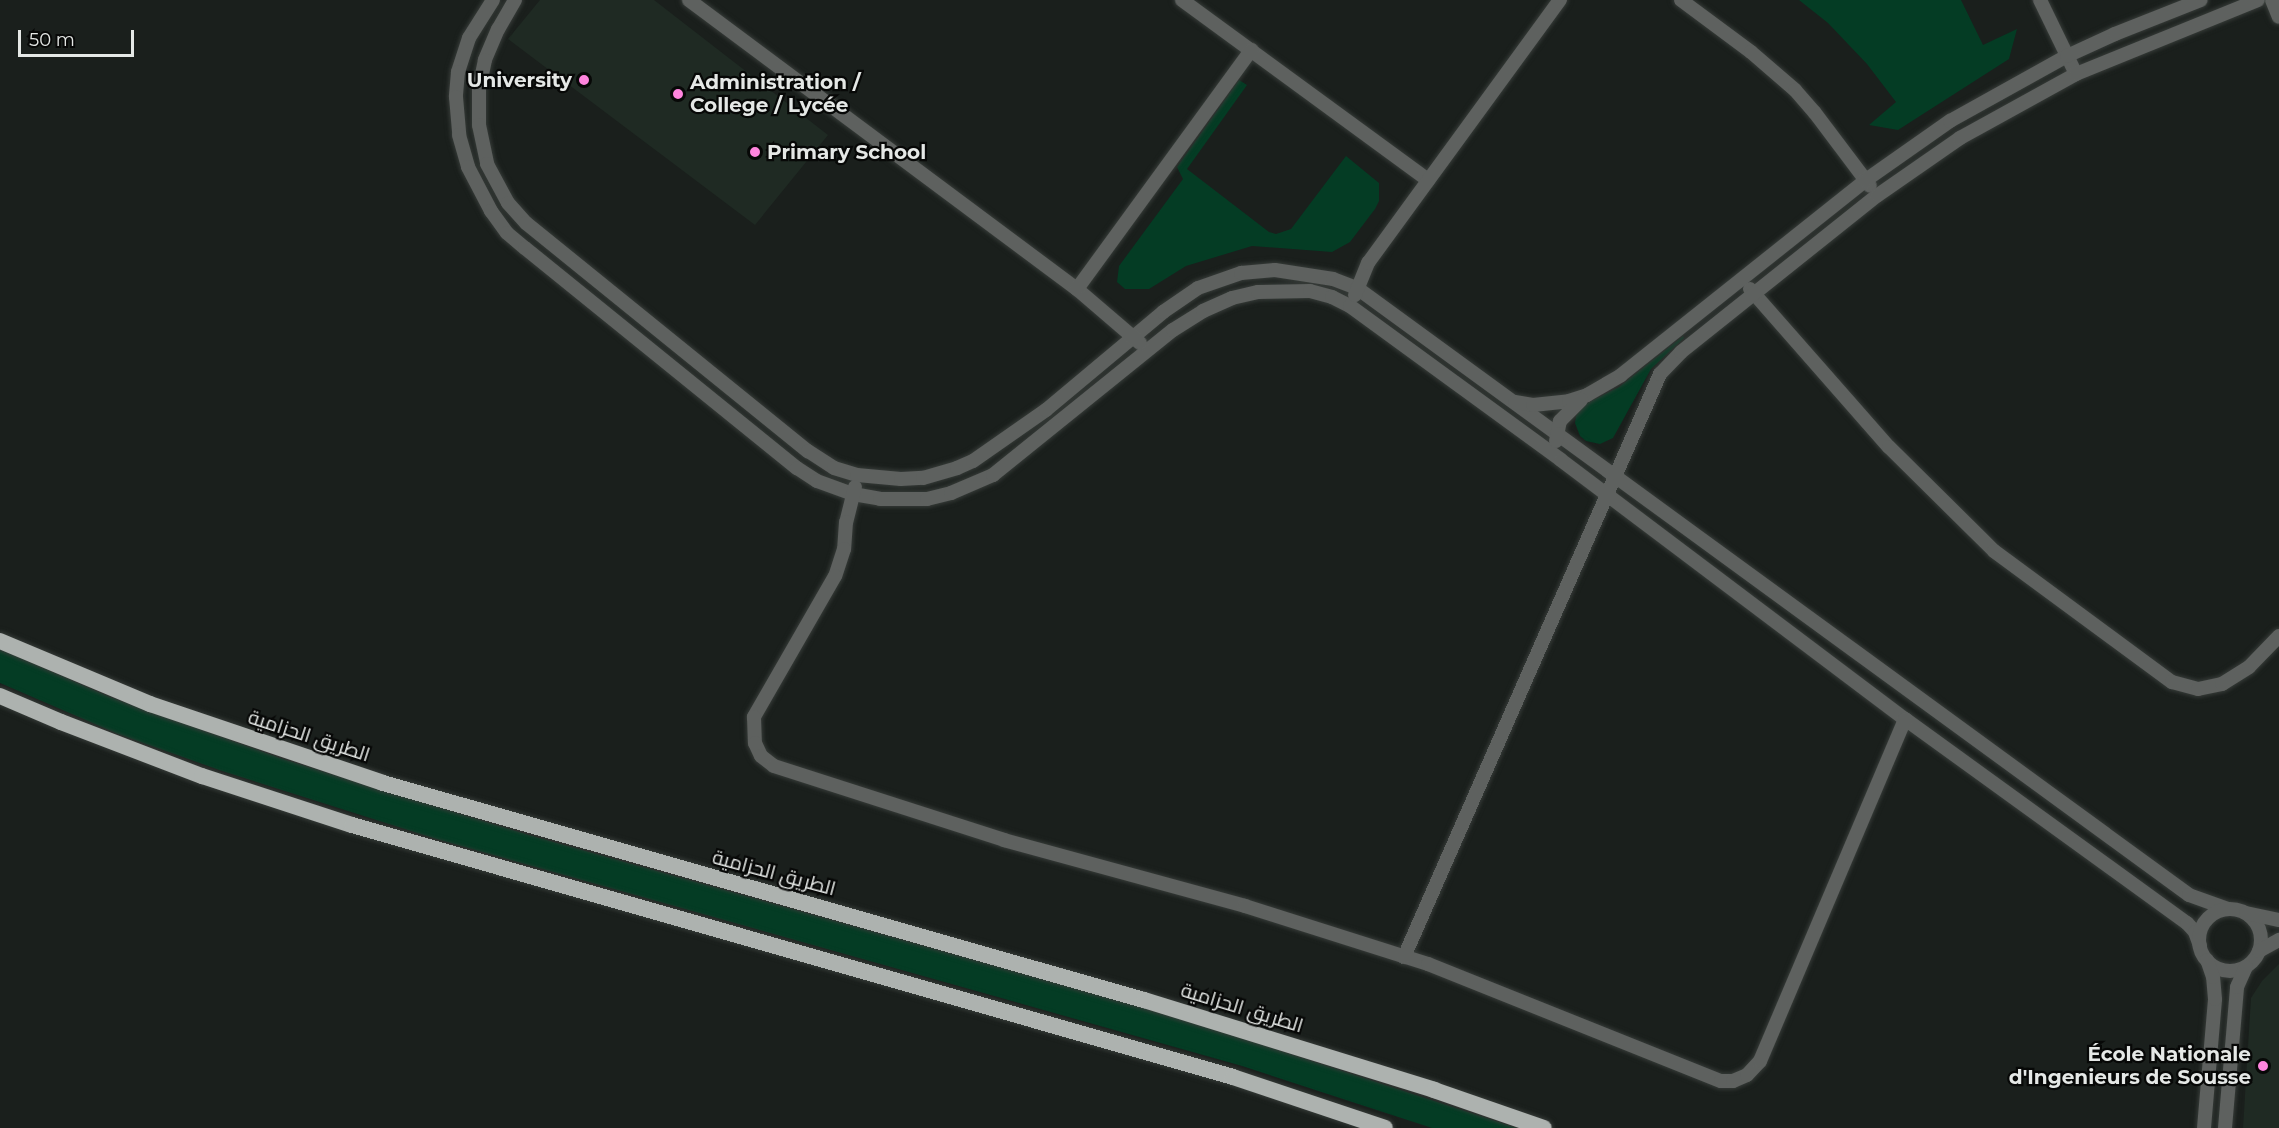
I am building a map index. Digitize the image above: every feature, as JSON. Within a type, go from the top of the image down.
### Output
[{"type":"highway","name":"الطريق الحزامية","points":[[0,641],[150,704],[383,783],[1156,1004],[1434,1090],[1544,1128]]},
{"type":"highway","points":[[0,696],[202,776],[352,825],[1233,1077],[1385,1128]]},
{"type":"street","points":[[494,0],[470,38],[458,72],[456,97],[459,135],[468,166],[491,211],[507,233],[797,468],[817,481],[853,494],[880,499],[927,499],[973,486],[993,475],[1148,351],[1203,311],[1232,298],[1249,294],[1310,291],[1350,306],[1561,460],[1905,719],[2187,923],[2195,932],[2207,960],[2213,977],[2215,999],[2204,1128]]},
{"type":"street","points":[[515,0],[489,50],[479,88],[479,125],[487,164],[508,203],[526,223],[808,451],[834,468],[857,476],[890,479],[923,478],[973,461],[1046,410],[1163,312],[1198,288],[1241,273],[1275,270],[1308,273],[1357,288],[1615,479],[2190,895],[2228,909],[2279,920]]},
{"type":"street","points":[[689,0],[1077,289],[1135,337],[1148,351]]},
{"type":"street","points":[[1182,0],[1428,180]]},
{"type":"street","points":[[1350,306],[1368,263],[1560,0]]},
{"type":"street","points":[[1681,0],[1751,52],[1795,90],[1878,195]]},
{"type":"street","points":[[2040,0],[2076,74]]},
{"type":"street","points":[[1561,460],[1556,447],[1556,434],[1560,421],[1569,410],[1587,395],[1621,375],[1866,180],[1950,121],[2067,56],[2115,33],[2201,0]]},
{"type":"street","points":[[1404,957],[1615,479],[1637,420],[1660,374],[1682,352],[1878,195],[1960,138],[2076,74],[2258,0]]},
{"type":"street","points":[[2272,0],[2279,17]]},
{"type":"street","points":[[1077,289],[1251,50]]},
{"type":"street","points":[[1741,279],[1889,447],[1994,551],[2172,682],[2198,689],[2222,684],[2249,667],[2279,636]]},
{"type":"street","points":[[1511,401],[1533,405],[1550,404],[1587,395]]},
{"type":"street","points":[[857,476],[846,522],[844,549],[835,576],[754,717],[752,729],[761,756],[774,766],[1004,840],[1245,906],[1404,957],[1721,1081],[1733,1082],[1747,1075],[1760,1061],[1905,719]]},
{"type":"street","points":[[2200,946],[2203,926],[2209,918],[2228,909]]},
{"type":"street","points":[[2245,913],[2258,926],[2261,943],[2259,951]]},
{"type":"street","points":[[2224,1128],[2237,987],[2246,967],[2259,951],[2279,940]]},
{"type":"street","points":[[2207,960],[2225,971],[2246,967]]},
{"type":"shaded area","points":[[540,0],[654,0],[828,135],[755,225],[508,39]]},
{"type":"shaded area","name":"École Nationale d'Ingenieurs de Sousse","points":[[2279,964],[2279,1128],[2243,1128],[2251,998],[2262,981]]},
{"type":"green space","points":[[1799,0],[1961,0],[1983,45],[2017,29],[2009,59],[1898,130],[1869,125],[1896,102],[1867,64],[1828,23]]},
{"type":"green space","points":[[1239,80],[1247,85],[1187,169],[1269,232],[1276,234],[1291,229],[1346,156],[1379,183],[1379,201],[1375,209],[1350,242],[1332,252],[1252,246],[1186,266],[1149,289],[1125,289],[1117,282],[1119,266],[1183,179],[1177,167]]},
{"type":"green space","points":[[1683,336],[1684,338],[1651,369],[1613,438],[1600,444],[1586,441],[1580,436],[1575,423],[1576,416],[1585,404],[1619,387]]},
{"type":"green space","points":[[0,649],[110,697],[283,759],[529,835],[1184,1019],[1517,1128],[1432,1128],[1242,1066],[433,838],[222,771],[118,734],[0,683]]},
{"type":"place","name":"University","points":[[584,80]]},
{"type":"place","name":"Administration / College / Lycée","points":[[678,94]]},
{"type":"place","name":"Primary School","points":[[755,152]]},
{"type":"place","name":"École Nationale d'Ingenieurs de Sousse","points":[[2263,1066]]}]
